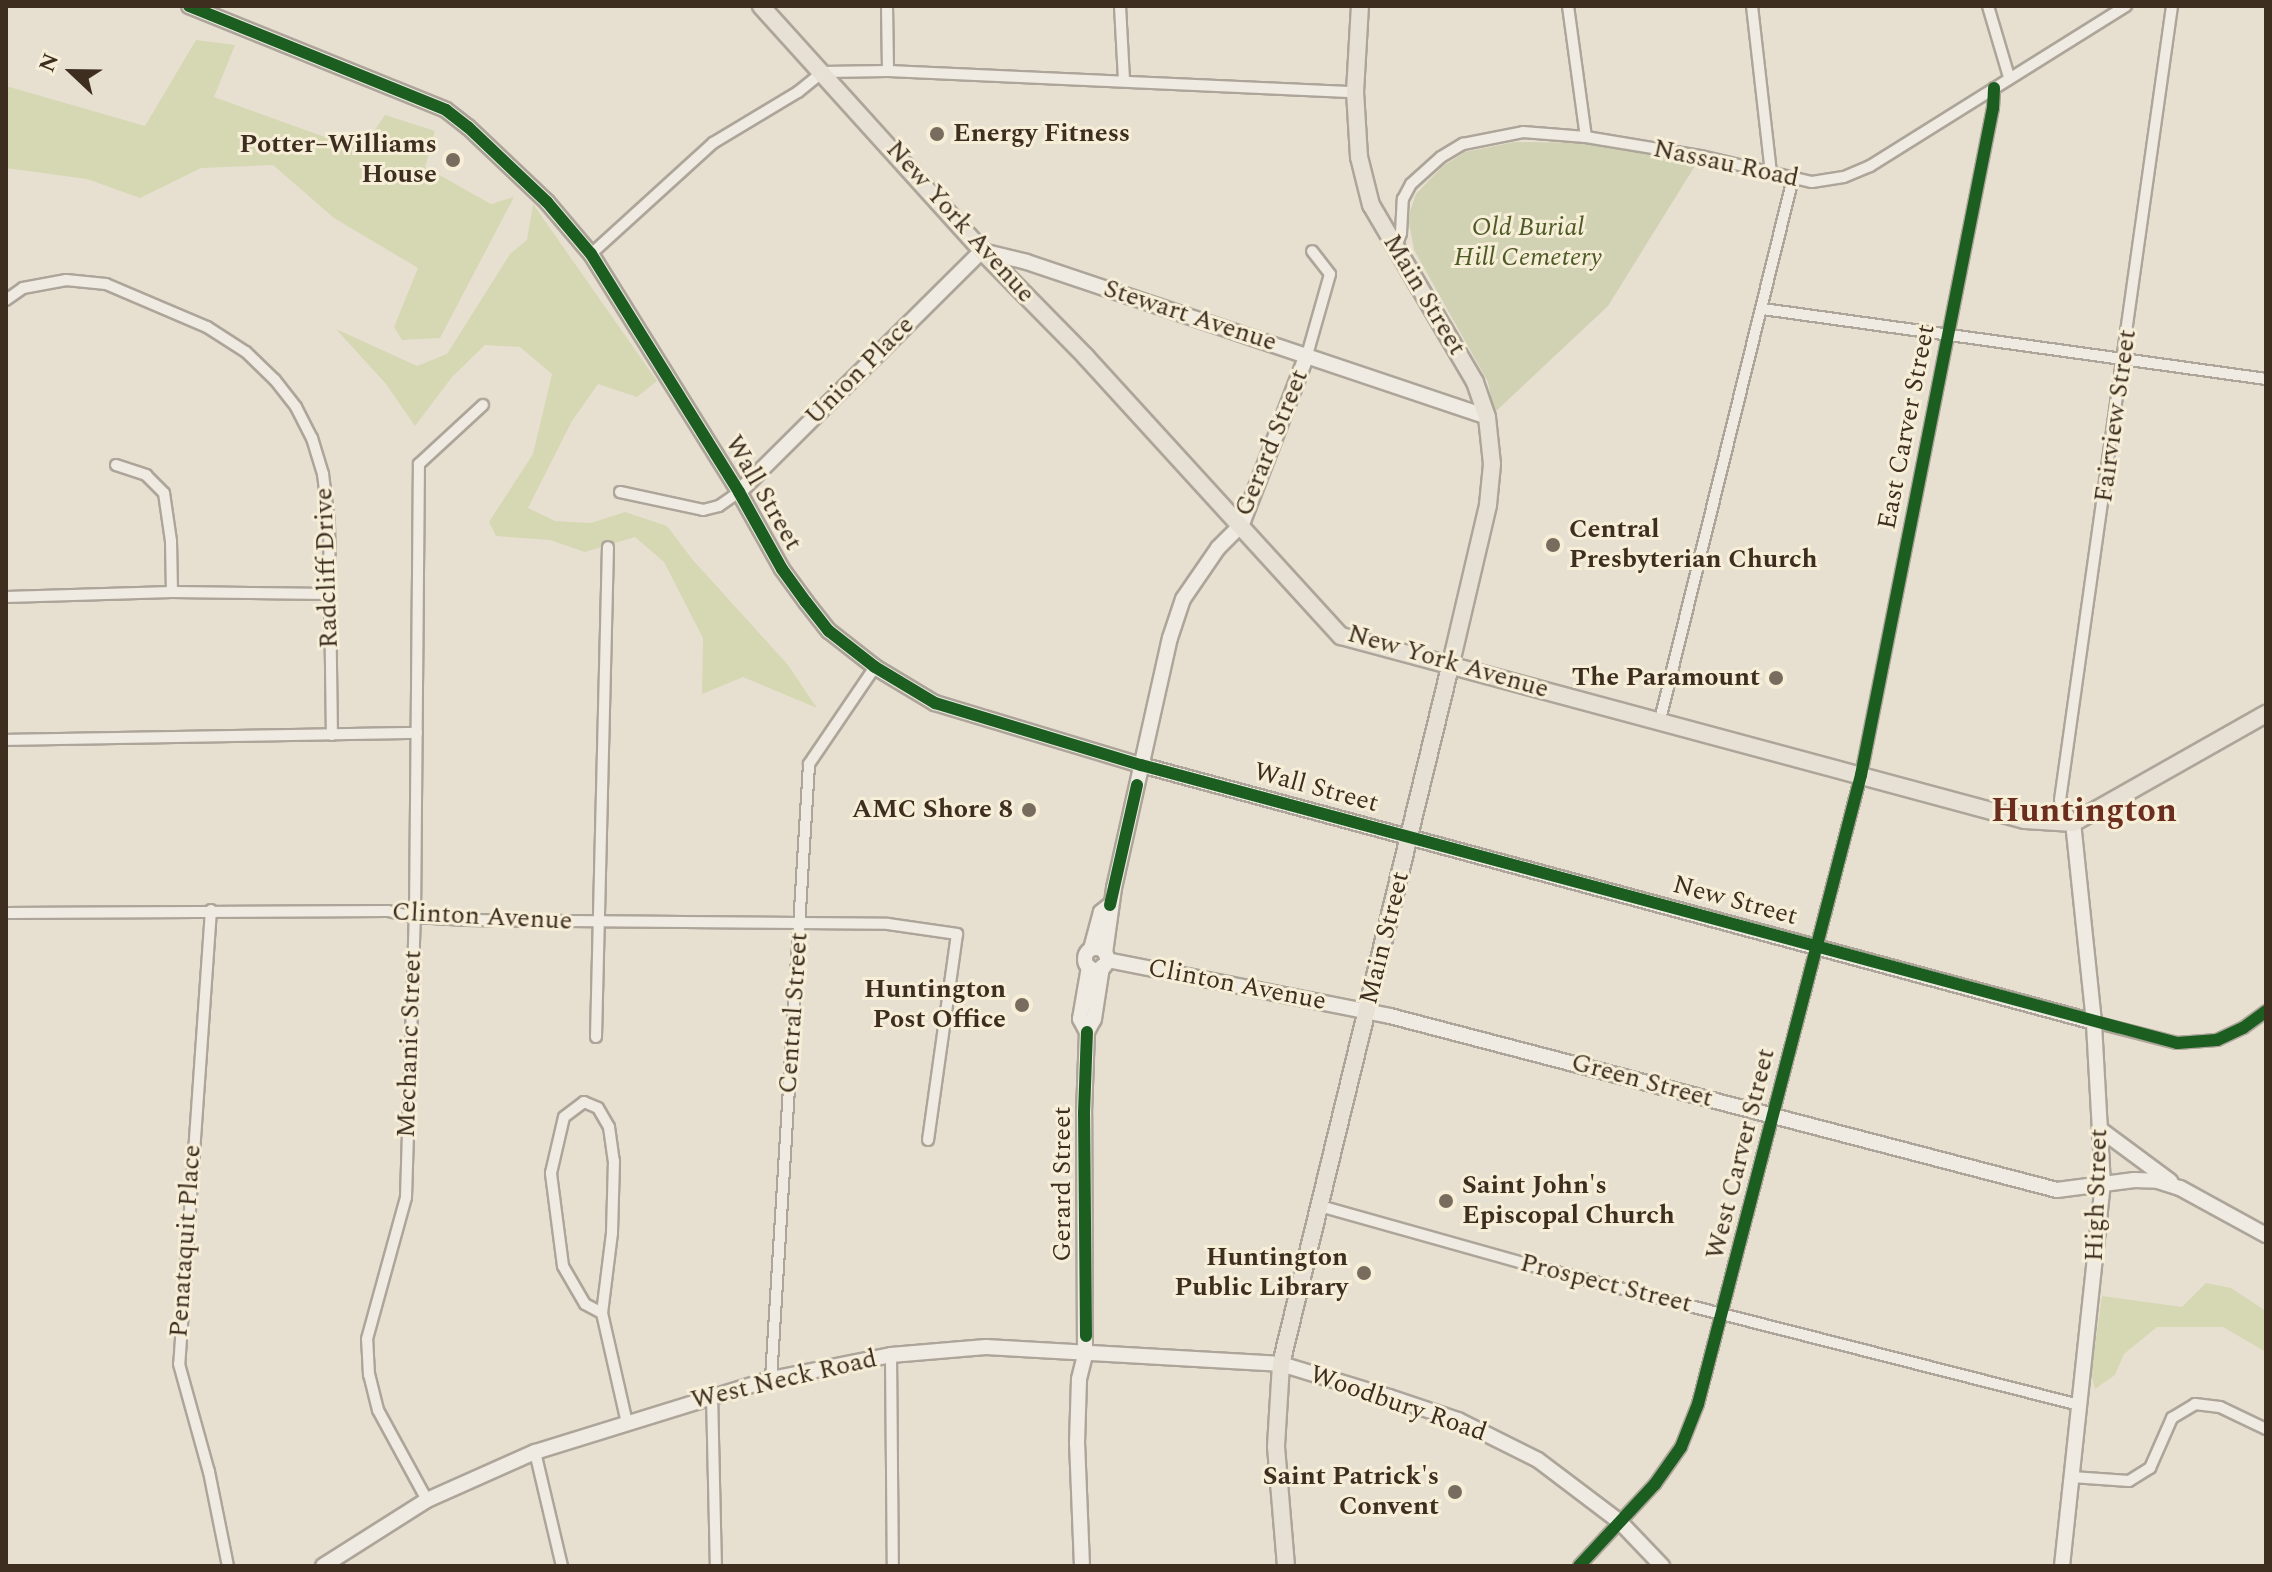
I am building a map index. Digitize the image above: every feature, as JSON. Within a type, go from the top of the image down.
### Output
[{"type":"main road","name":"New York Avenue","points":[[761,6],[982,251],[1242,524],[1341,636],[1451,663],[2025,820],[2073,823]]},
{"type":"main road","name":"Main Street","points":[[1286,1566],[1276,1446],[1281,1364],[1451,663],[1488,505],[1492,464],[1487,417],[1475,382],[1371,205],[1359,157],[1355,92],[1360,6]]},
{"type":"main road","points":[[2073,823],[2266,714]]},
{"type":"street","name":"Wall Street","points":[[189,6],[446,110],[547,202],[591,254],[739,492],[782,569],[829,631],[875,667],[935,703],[1141,765],[1410,836]]},
{"type":"street","points":[[887,6],[888,71]]},
{"type":"street","points":[[1120,6],[1124,80]]},
{"type":"street","points":[[1568,6],[1586,137]]},
{"type":"street","points":[[1752,6],[1771,173]]},
{"type":"street","points":[[1988,6],[2009,77]]},
{"type":"street","name":"Nassau Road","points":[[1395,249],[1401,233],[1403,199],[1411,184],[1441,157],[1463,144],[1523,132],[1586,137],[1701,156],[1812,182],[1844,177],[1870,166],[2126,6]]},
{"type":"street","name":"Fairview Street","points":[[2073,823],[2060,800],[2172,6]]},
{"type":"street","points":[[591,254],[713,143],[798,92],[823,72],[888,71],[1355,92]]},
{"type":"street","name":"East Carver Street","points":[[1861,775],[1993,108],[1994,88]]},
{"type":"street","points":[[1660,720],[1793,178]]},
{"type":"street","name":"Stewart Avenue","points":[[982,251],[1027,262],[1487,417]]},
{"type":"street","name":"Union Place","points":[[739,492],[982,251]]},
{"type":"street","name":"Gerard Street","points":[[1082,1566],[1077,1443],[1079,1379],[1085,1355],[1084,1113],[1087,1032],[1094,1019],[1099,959],[1113,918],[1110,905],[1170,638],[1183,599],[1218,548],[1242,524],[1307,355],[1330,274],[1312,251]]},
{"type":"street","name":"Radcliff Drive","points":[[6,300],[23,288],[66,280],[106,284],[207,327],[246,352],[275,380],[296,407],[312,438],[323,474],[329,523],[332,735]]},
{"type":"street","points":[[1763,309],[2266,379]]},
{"type":"street","name":"Mechanic Street","points":[[427,1500],[378,1410],[369,1375],[367,1339],[406,1197],[415,917],[419,464],[483,405]]},
{"type":"street","points":[[116,465],[146,475],[164,493],[171,541],[172,592]]},
{"type":"street","points":[[620,492],[703,510],[719,506],[739,492]]},
{"type":"street","points":[[596,1037],[608,547]]},
{"type":"street","points":[[6,597],[172,592],[329,594]]},
{"type":"street","name":"Central Street","points":[[771,1379],[809,764],[875,667]]},
{"type":"street","points":[[6,740],[417,733]]},
{"type":"street","name":"West Carver Street","points":[[1579,1566],[1655,1484],[1681,1447],[1698,1404],[1861,775]]},
{"type":"street","name":"High Street","points":[[2062,1566],[2103,1185],[2094,1022],[2073,823]]},
{"type":"street","name":"New Street","points":[[1410,836],[2094,1022]]},
{"type":"street","name":"Penataquit Place","points":[[211,910],[179,1364],[209,1472],[228,1566]]},
{"type":"street","name":"Clinton Avenue","points":[[6,913],[388,911],[415,917],[600,923],[888,924],[957,934],[928,1140]]},
{"type":"street","name":"Clinton Avenue","points":[[1099,959],[1368,1011]]},
{"type":"street","name":"Green Street","points":[[1368,1011],[2057,1190],[2148,1179],[2180,1188]]},
{"type":"street","points":[[2094,1022],[2177,1043],[2217,1040],[2243,1028],[2266,1011]]},
{"type":"street","points":[[602,1313],[585,1304],[563,1266],[551,1173],[564,1117],[584,1102],[598,1108],[609,1127],[614,1161],[612,1233],[602,1313],[627,1423]]},
{"type":"street","points":[[2101,1130],[2180,1188],[2266,1235]]},
{"type":"street","name":"Prospect Street","points":[[1320,1206],[1533,1266],[2079,1405]]},
{"type":"street","name":"West Neck Road","points":[[323,1566],[338,1562],[427,1500],[535,1452],[712,1394],[771,1379],[891,1355],[986,1347],[1281,1364]]},
{"type":"street","points":[[891,1355],[893,1566]]},
{"type":"street","name":"Woodbury Road","points":[[1281,1364],[1473,1427],[1538,1460],[1620,1522],[1662,1566]]},
{"type":"street","points":[[712,1394],[716,1566]]},
{"type":"street","points":[[2072,1477],[2129,1481],[2150,1468],[2172,1418],[2195,1404],[2220,1407],[2266,1429]]},
{"type":"street","points":[[535,1452],[562,1566]]},
{"type":"green space","points":[[196,40],[235,45],[214,97],[361,150],[385,115],[435,131],[425,167],[491,204],[514,197],[440,338],[402,340],[394,327],[418,268],[334,218],[273,165],[201,168],[140,198],[87,179],[6,168],[6,86],[145,126]]},
{"type":"green space","name":"Old Burial Hill Cemetery","points":[[1515,142],[1592,143],[1698,161],[1608,306],[1494,413],[1488,382],[1414,250],[1408,217],[1416,194],[1443,166],[1465,152]]},
{"type":"green space","points":[[533,204],[657,381],[637,397],[598,384],[572,421],[528,508],[555,521],[591,523],[625,512],[667,526],[692,559],[788,665],[817,708],[743,677],[702,694],[703,638],[664,562],[635,537],[585,552],[550,540],[496,536],[489,522],[533,454],[552,374],[520,347],[485,345],[452,377],[415,426],[386,384],[336,329],[417,366],[447,354],[510,254],[527,240]]},
{"type":"green space","points":[[2206,1283],[2231,1288],[2266,1311],[2266,1352],[2223,1327],[2157,1327],[2124,1354],[2115,1375],[2095,1389],[2091,1374],[2102,1296],[2182,1307]]},
{"type":"cycle path","points":[[189,6],[446,110],[468,127],[547,202],[591,254],[739,492],[782,569],[829,631],[875,667],[935,703],[1141,765],[2177,1043],[2217,1040],[2243,1028],[2266,1011]]},
{"type":"cycle path","points":[[1579,1566],[1655,1484],[1681,1447],[1698,1404],[1861,775],[1993,108],[1994,88]]},
{"type":"cycle path","points":[[1110,905],[1137,785]]},
{"type":"cycle path","points":[[1086,1336],[1084,1113],[1087,1032]]},
{"type":"place","name":"Energy Fitness","points":[[937,134]]},
{"type":"place","name":"Potter–Williams House","points":[[453,160]]},
{"type":"place","name":"Central Presbyterian Church","points":[[1553,545]]},
{"type":"place","name":"The Paramount","points":[[1776,678]]},
{"type":"place","name":"AMC Shore 8","points":[[1029,810]]},
{"type":"place","name":"Huntington Post Office","points":[[1022,1005]]},
{"type":"place","name":"Saint John's Episcopal Church","points":[[1446,1201]]},
{"type":"place","name":"Huntington Public Library","points":[[1364,1273]]},
{"type":"place","name":"Saint Patrick's Convent","points":[[1455,1492]]},
{"type":"district","name":"Huntington","points":[[2084,812]]}]
